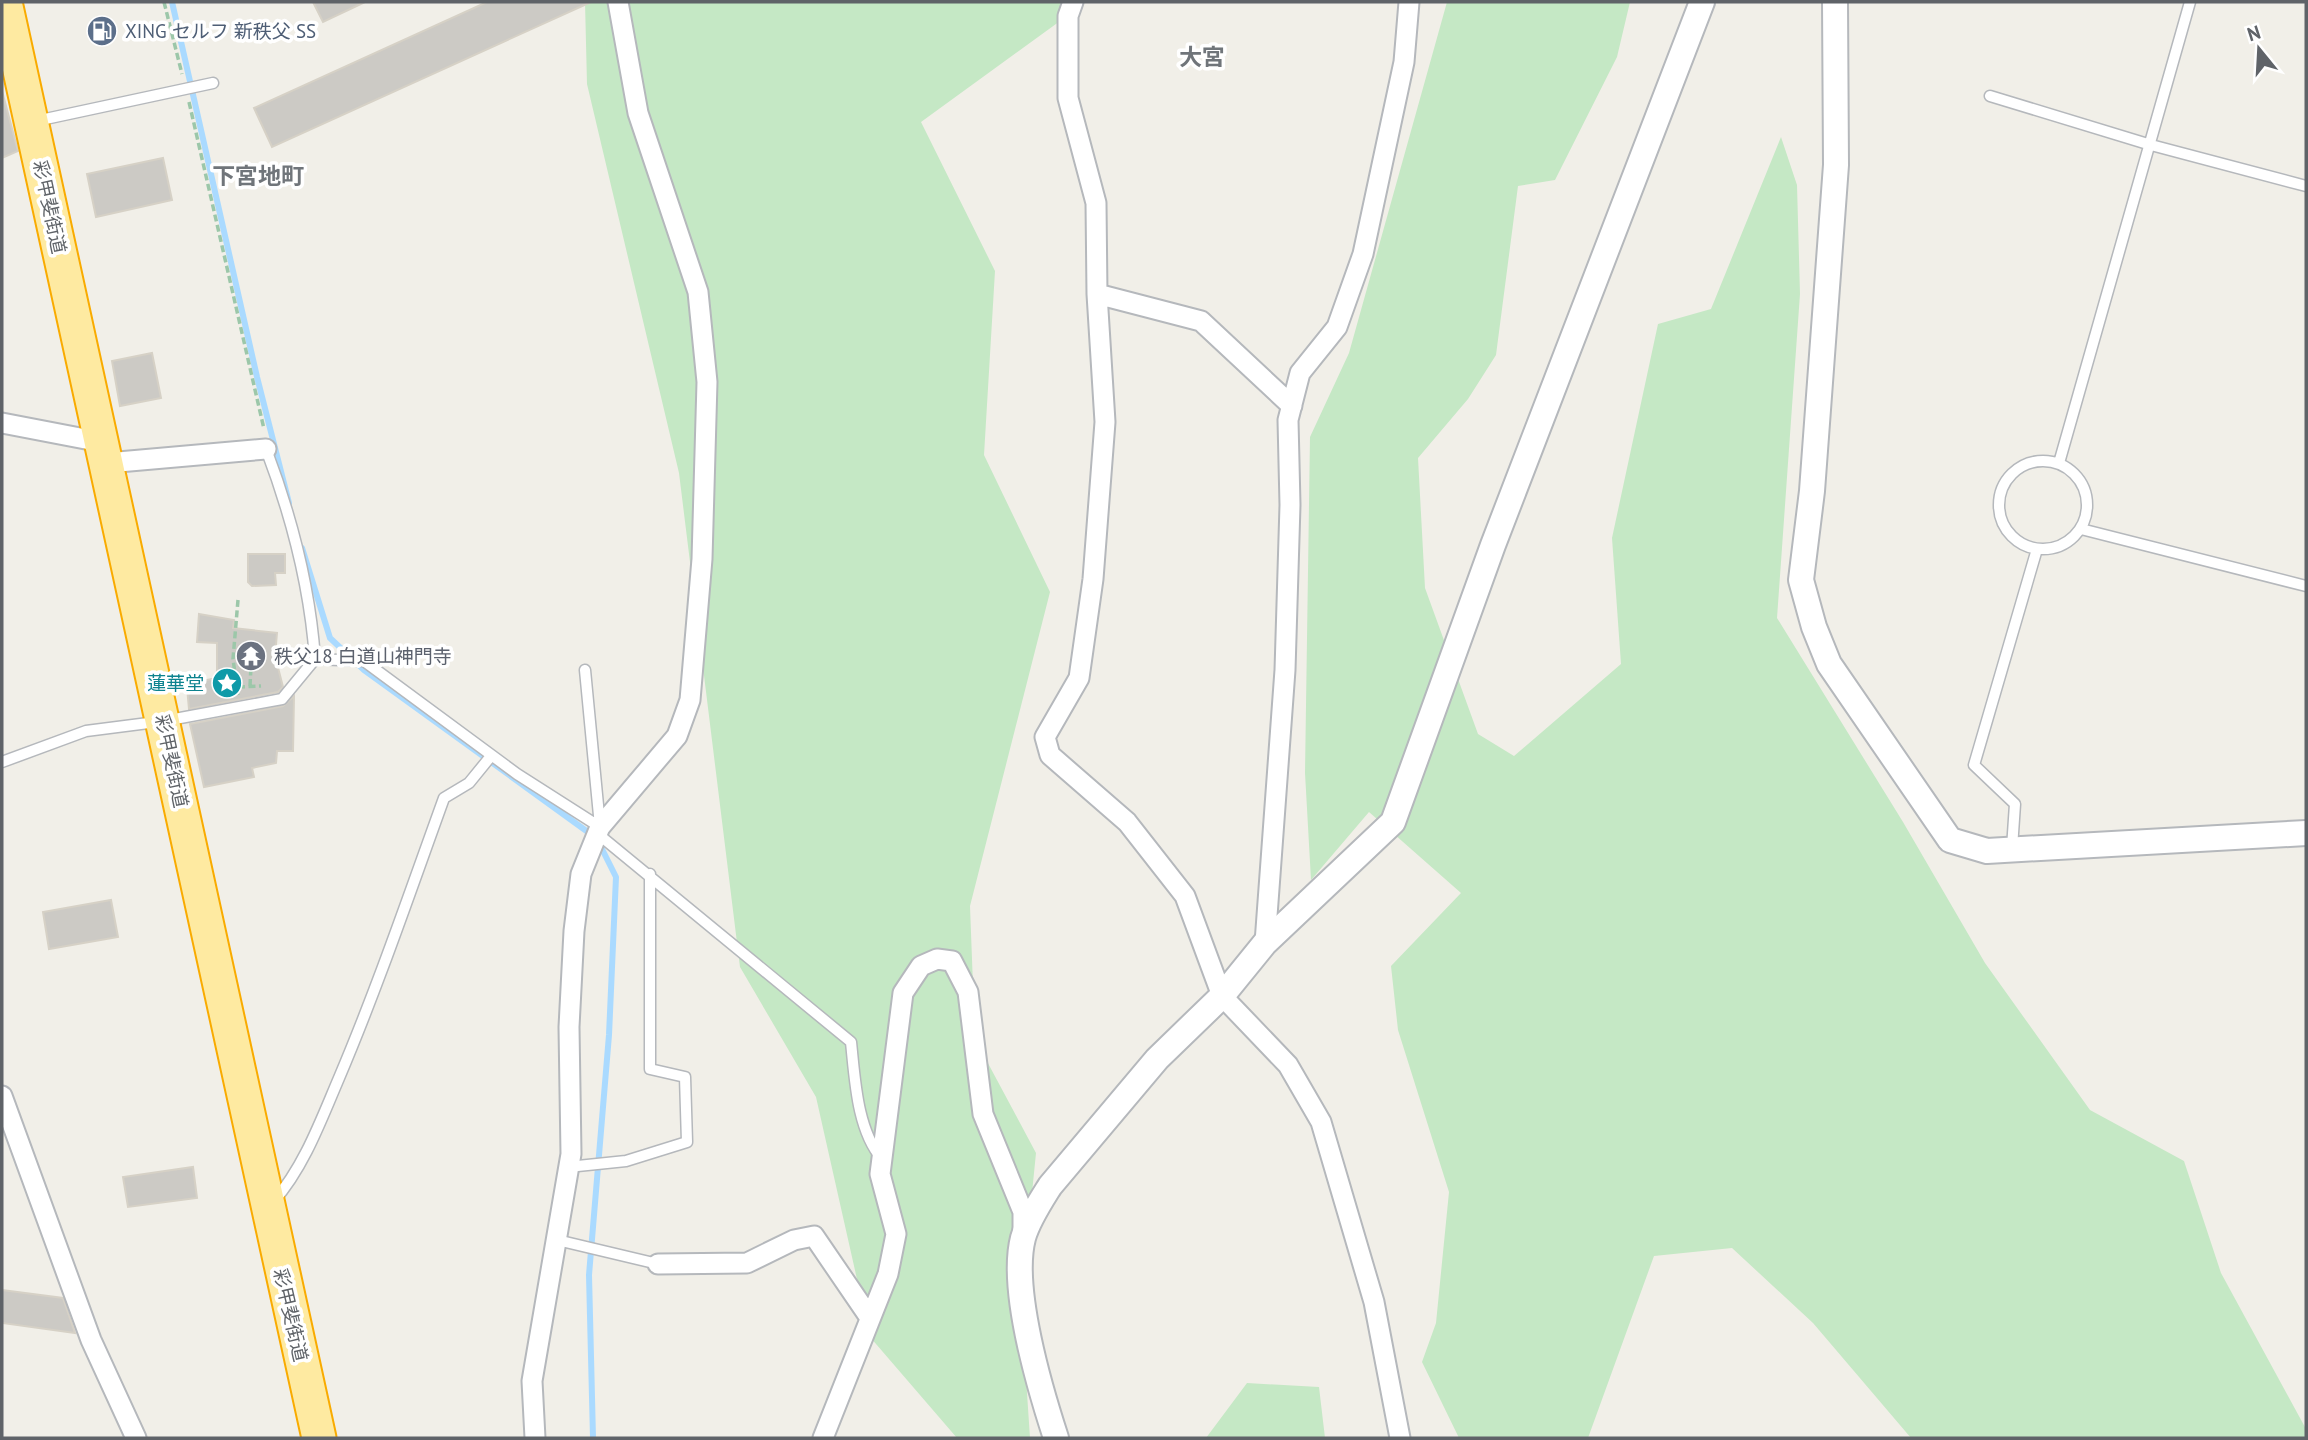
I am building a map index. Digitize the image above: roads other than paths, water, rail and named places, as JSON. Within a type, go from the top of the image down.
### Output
[{"type":"highway","name":"彩甲斐街道","points":[[5,2],[320,1438]]},
{"type":"street","points":[[534,1438],[532,1381],[568,1167],[574,931],[581,874],[599,831],[677,736],[690,700],[702,559],[707,382],[698,292],[638,113],[618,2]]},
{"type":"street","points":[[1073,2],[1068,16],[1068,98],[1096,203],[1097,295],[1105,422],[1093,579],[1079,678],[1045,737],[1050,755],[1127,822],[1185,896],[1222,996],[1287,1065],[1309,1097],[1321,1122],[1374,1302],[1400,1438]]},
{"type":"street","points":[[1265,943],[1285,670],[1290,505],[1288,420],[1300,373],[1337,327],[1363,254],[1404,62],[1409,2]]},
{"type":"street","points":[[1023,1239],[1050,1186],[1157,1059],[1222,996],[1265,943],[1393,822],[1493,545],[1702,2]]},
{"type":"street","points":[[1835,2],[1836,165],[1812,491],[1801,580],[1814,627],[1829,664],[1950,840],[1987,851],[2306,833]]},
{"type":"street","points":[[1097,295],[1201,321],[1292,406]]},
{"type":"street","points":[[2,423],[104,453],[267,449]]},
{"type":"street","points":[[822,1438],[888,1274],[896,1234],[880,1174],[903,993],[921,966],[937,959],[952,961],[968,992],[983,1114],[1023,1212],[1020,1282],[1041,1393],[1056,1438]]},
{"type":"street","points":[[2,1096],[91,1340],[136,1438]]},
{"type":"street","points":[[658,1264],[747,1263],[794,1240],[814,1236],[870,1318]]},
{"type":"lane","points":[[2059,463],[2190,2]]},
{"type":"lane","points":[[32,122],[214,83]]},
{"type":"lane","points":[[1990,96],[2151,145],[2306,186]]},
{"type":"lane","points":[[2,762],[86,731],[164,721],[282,699],[315,659],[312,622],[294,542],[267,449]]},
{"type":"lane","points":[[2037,462],[2059,463],[2078,477],[2086,494],[2087,512],[2081,529],[2063,545],[2037,549],[2011,536],[1999,509],[2000,495],[2006,481],[2016,470],[2037,462]]},
{"type":"lane","points":[[2081,529],[2306,586]]},
{"type":"lane","points":[[2011,848],[2015,804],[1974,765],[2037,549]]},
{"type":"lane","points":[[315,659],[364,661],[599,831],[851,1042],[860,1103],[872,1147],[882,1159]]},
{"type":"lane","points":[[585,670],[599,831]]},
{"type":"lane","points":[[268,1208],[287,1187],[320,1123],[369,1007],[444,798],[469,783],[491,755]]},
{"type":"lane","points":[[568,1167],[626,1161],[687,1142],[685,1077],[650,1069],[650,874]]},
{"type":"lane","points":[[557,1240],[658,1264]]},
{"type":"waterway","points":[[172,2],[257,377],[289,503]]},
{"type":"waterway","points":[[302,548],[330,638],[364,670],[592,835]]},
{"type":"waterway","points":[[593,1438],[589,1275],[609,1035],[616,877],[599,843]]},
{"type":"place","name":"XING セルフ 新秩父 SS","points":[[102,31]]},
{"type":"place","name":"秩父18 白道山神門寺","points":[[251,656]]},
{"type":"place","name":"蓮華堂","points":[[227,683]]},
{"type":"district","name":"大宮","points":[[1202,56]]},
{"type":"district","name":"下宮地町","points":[[258,175]]}]
